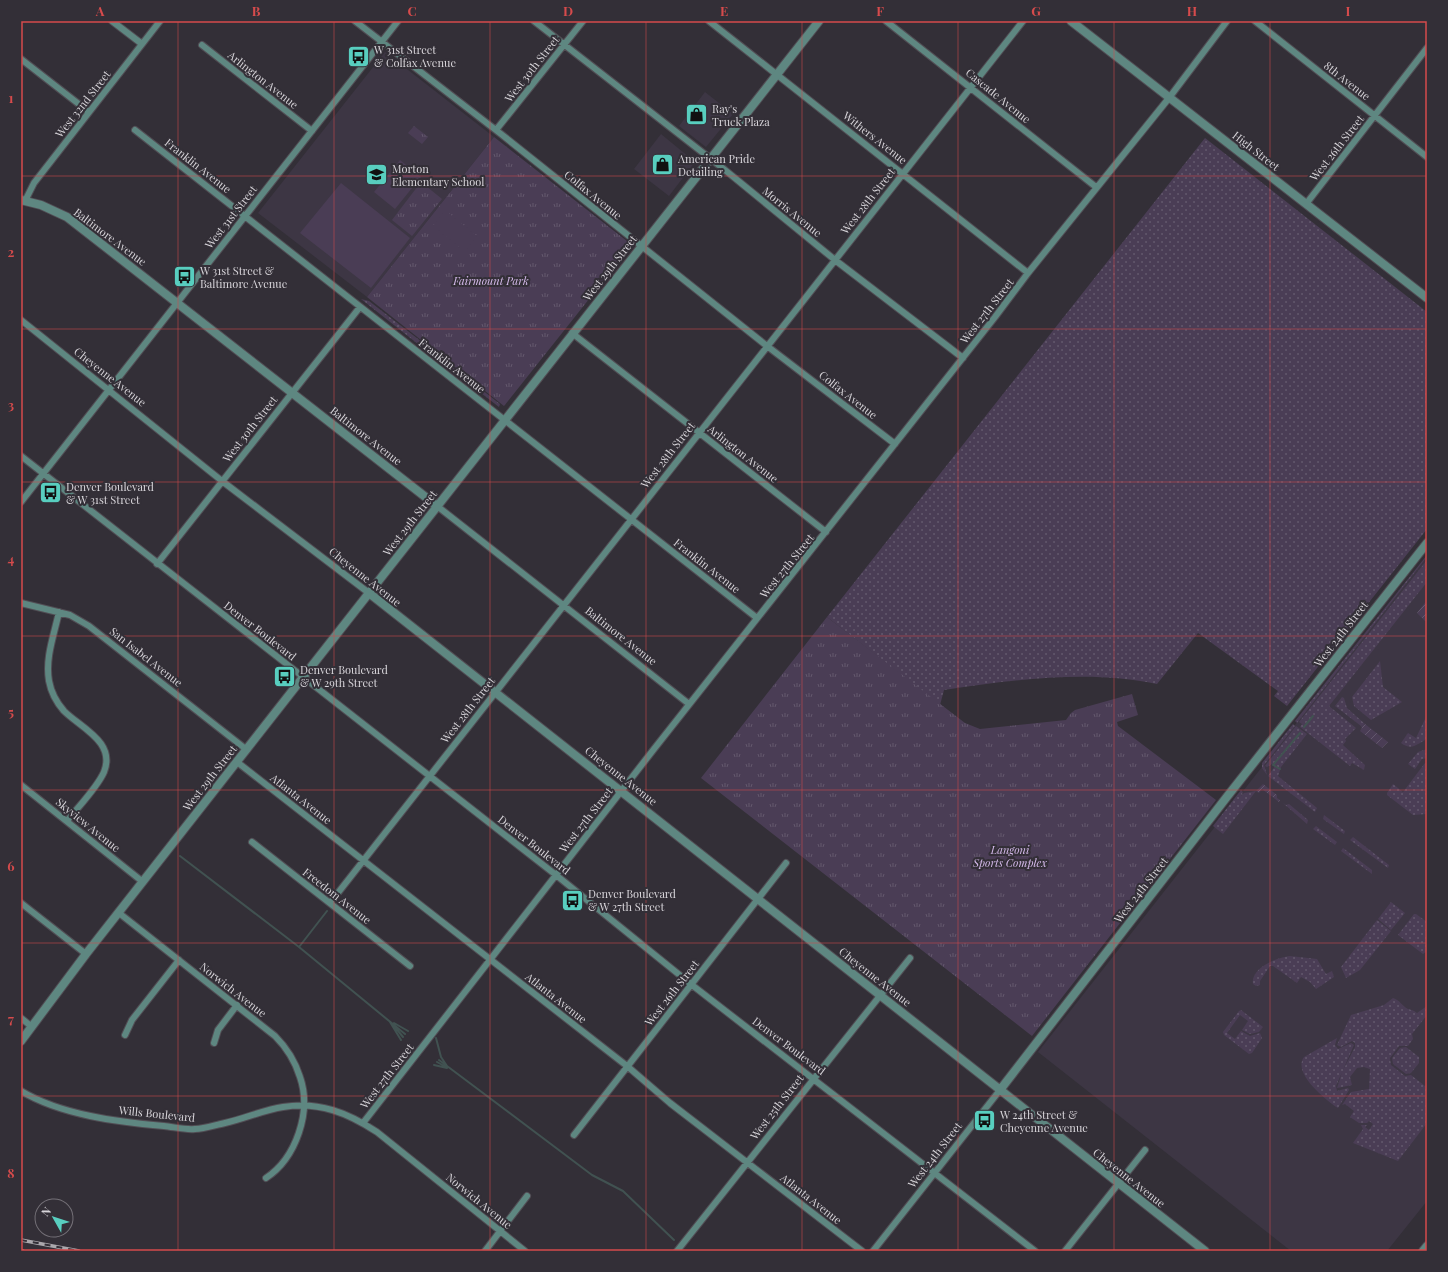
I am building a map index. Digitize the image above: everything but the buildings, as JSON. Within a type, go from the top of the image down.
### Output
[{"type":"street","points":[[112,21],[142,44]]},
{"type":"street","name":"West 32nd Street","points":[[23,201],[34,183],[160,21]]},
{"type":"street","name":"Colfax Avenue","points":[[355,21],[496,130],[767,346],[895,444]]},
{"type":"street","name":"West 31st Street","points":[[21,502],[398,21]]},
{"type":"street","name":"Morris Avenue","points":[[534,21],[711,159],[835,260],[963,358]]},
{"type":"street","name":"West 30th Street","points":[[496,130],[583,21]]},
{"type":"street","name":"Withers Avenue","points":[[709,21],[1028,273]]},
{"type":"street","name":"West 29th Street","points":[[21,1041],[86,954],[238,762],[572,333],[819,21]]},
{"type":"street","name":"Cascade Avenue","points":[[886,21],[971,86],[1096,187]]},
{"type":"street","name":"West 28th Street","points":[[330,902],[1023,21]]},
{"type":"street","name":"High Street","points":[[1071,21],[1427,298]]},
{"type":"street","name":"West 27th Street","points":[[363,1123],[689,704],[963,358],[1096,187],[1169,98],[1226,21]]},
{"type":"street","name":"8th Avenue","points":[[1255,21],[1427,157]]},
{"type":"street","name":"Arlington Avenue","points":[[202,45],[312,130]]},
{"type":"street","name":"West 26th Street","points":[[1306,204],[1427,48]]},
{"type":"street","points":[[21,59],[89,112]]},
{"type":"street","name":"Franklin Avenue","points":[[135,130],[757,618]]},
{"type":"street","name":"Baltimore Avenue","points":[[23,201],[41,205],[67,217],[689,704]]},
{"type":"street","name":"West 30th Street","points":[[157,564],[291,393],[360,308]]},
{"type":"street","name":"Cheyenne Avenue","points":[[21,320],[222,481],[369,593],[622,790],[1118,1184],[1205,1251]]},
{"type":"street","name":"Arlington Avenue","points":[[572,333],[826,532]]},
{"type":"street","name":"Denver Boulevard","points":[[21,456],[556,875],[692,985],[813,1077],[1035,1251]]},
{"type":"street","name":"West 24th Street","points":[[873,1251],[1427,543]]},
{"type":"street","name":"San Isabel Avenue","points":[[21,603],[60,612],[89,626],[247,750]]},
{"type":"street","points":[[60,612],[48,660],[49,682],[52,693],[63,710],[100,741],[106,755],[106,764],[100,779],[68,821]]},
{"type":"street","name":"Atlanta Avenue","points":[[238,762],[862,1251]]},
{"type":"street","name":"Skyview Avenue","points":[[21,784],[143,882]]},
{"type":"street","name":"Freedom Avenue","points":[[252,842],[410,966]]},
{"type":"street","name":"West 26th Street","points":[[574,1135],[786,863]]},
{"type":"street","points":[[21,903],[86,954]]},
{"type":"street","name":"Norwich Avenue","points":[[119,912],[275,1036],[287,1050],[300,1077],[303,1105],[302,1119],[293,1145],[276,1171],[266,1178]]},
{"type":"street","name":"West 25th Street","points":[[677,1251],[813,1077],[910,958]]},
{"type":"street","points":[[124,1035],[132,1020],[179,960]]},
{"type":"street","points":[[214,1043],[218,1030],[237,1005]]},
{"type":"street","points":[[21,1018],[32,1026]]},
{"type":"street","name":"Wills Boulevard","points":[[21,1091],[39,1102],[128,1123],[194,1129],[244,1119],[282,1107],[303,1105],[320,1106],[351,1116],[363,1123]]},
{"type":"street","name":"Norwich Avenue","points":[[363,1123],[377,1132],[525,1251]]},
{"type":"street","points":[[1065,1251],[1145,1150]]},
{"type":"street","points":[[485,1251],[527,1196]]},
{"type":"street","points":[[1423,1251],[1427,1246]]},
{"type":"shaded area","name":"Morton Elementary School","points":[[385,52],[494,137],[367,297],[258,213]]},
{"type":"shaded area","points":[[705,92],[733,114],[706,147],[679,126]]},
{"type":"shaded area","points":[[661,134],[695,162],[669,196],[634,169]]},
{"type":"shaded area","points":[[1427,557],[1427,1201],[1387,1251],[1291,1251],[1038,1052]]},
{"type":"green space","points":[[414,126],[428,137],[422,144],[408,133]]},
{"type":"green space","name":"Fairmount Park","points":[[494,137],[632,245],[504,406],[367,297]]},
{"type":"green space","points":[[1205,138],[1427,312],[1427,529],[1287,706],[1274,696],[1278,691],[1198,633],[1157,684],[1105,677],[1023,680],[944,690],[940,705],[827,617]]},
{"type":"green space","points":[[400,160],[421,177],[395,209],[374,192]]},
{"type":"green space","points":[[421,182],[442,199],[412,236],[392,220]]},
{"type":"green space","points":[[341,183],[410,238],[371,288],[300,233]]},
{"type":"green space","points":[[445,210],[477,236],[465,252],[433,226]]},
{"type":"green space","points":[[361,299],[369,301],[431,349],[428,352]]},
{"type":"green space","points":[[432,351],[500,404],[499,407],[431,354]]},
{"type":"green space","points":[[1427,555],[1427,557],[1297,723],[1295,721]]},
{"type":"green space","points":[[1427,560],[1427,582],[1329,706],[1356,728],[1345,739],[1346,741],[1343,745],[1365,765],[1364,770],[1352,763],[1350,766],[1300,727],[1302,724],[1299,722]]},
{"type":"green space","points":[[1427,600],[1427,621],[1425,621],[1417,613]]},
{"type":"green space","name":"Langoni Sports Complex","points":[[827,617],[965,723],[980,729],[1066,720],[1075,710],[1132,694],[1138,715],[1117,722],[1118,726],[1216,800],[1032,1036],[701,778]]},
{"type":"green space","points":[[1380,661],[1383,687],[1402,702],[1371,720],[1354,706],[1352,697]]},
{"type":"green space","points":[[1342,697],[1344,698],[1347,708],[1365,724],[1361,726],[1335,706]]},
{"type":"green space","points":[[1426,717],[1427,739],[1411,747],[1401,743],[1408,733],[1416,738]]},
{"type":"green space","points":[[1293,724],[1295,726],[1264,765],[1267,775],[1262,768],[1262,763]]},
{"type":"green space","points":[[1365,724],[1388,742],[1382,748],[1360,731],[1362,728],[1361,726]]},
{"type":"green space","points":[[1296,726],[1307,734],[1281,767],[1278,776],[1317,808],[1315,812],[1268,776],[1275,766],[1272,764],[1267,767],[1265,766]]},
{"type":"green space","points":[[1427,749],[1427,758],[1422,759],[1415,769],[1408,764],[1418,752]]},
{"type":"green space","points":[[1425,763],[1427,763],[1427,814],[1413,815],[1387,795],[1387,793],[1393,784],[1403,792]]},
{"type":"green space","points":[[1263,784],[1277,795],[1277,798],[1280,800],[1279,802],[1262,789],[1259,793],[1256,791]]},
{"type":"green space","points":[[1241,790],[1243,792],[1241,796],[1244,793],[1256,791],[1223,834],[1213,826]]},
{"type":"green space","points":[[1283,803],[1286,805],[1289,804],[1308,820],[1307,824]]},
{"type":"green space","points":[[1324,815],[1345,831],[1344,834],[1323,819]]},
{"type":"green space","points":[[1316,826],[1337,842],[1335,845],[1313,829]]},
{"type":"green space","points":[[1353,837],[1389,865],[1388,868],[1350,840]]},
{"type":"green space","points":[[1343,848],[1372,870],[1372,874],[1341,851]]},
{"type":"green space","points":[[1391,902],[1405,913],[1391,930],[1378,919]]},
{"type":"green space","points":[[1414,914],[1427,922],[1427,951],[1423,954],[1398,935]]},
{"type":"green space","points":[[1377,920],[1391,931],[1360,970],[1346,978],[1341,967]]},
{"type":"green space","points":[[1290,956],[1317,959],[1326,974],[1332,971],[1334,977],[1316,989],[1310,982],[1301,977],[1297,983],[1273,966],[1270,966],[1260,981],[1260,985],[1256,986],[1253,984],[1253,978],[1260,968],[1272,961]]},
{"type":"green space","points":[[1393,998],[1406,1008],[1417,1013],[1427,1006],[1427,1015],[1412,1034],[1413,1039],[1408,1046],[1399,1046],[1390,1058],[1391,1065],[1405,1076],[1411,1075],[1425,1086],[1427,1084],[1427,1123],[1398,1161],[1353,1143],[1363,1129],[1361,1125],[1367,1125],[1365,1127],[1369,1130],[1373,1124],[1369,1121],[1367,1123],[1359,1123],[1350,1117],[1354,1111],[1345,1104],[1342,1105],[1351,1092],[1369,1089],[1370,1069],[1364,1067],[1357,1068],[1350,1077],[1352,1085],[1337,1088],[1342,1072],[1355,1047],[1355,1043],[1352,1041],[1341,1047],[1337,1045],[1351,1015],[1384,1005]]},
{"type":"green space","points":[[1241,1010],[1263,1027],[1259,1032],[1250,1034],[1242,1030],[1248,1021],[1240,1015],[1227,1033],[1235,1039],[1241,1031],[1250,1036],[1260,1033],[1262,1038],[1252,1053],[1249,1054],[1224,1035],[1223,1032]]},
{"type":"green space","points":[[1337,1038],[1335,1045],[1338,1049],[1351,1043],[1354,1045],[1336,1086],[1337,1091],[1348,1088],[1349,1090],[1338,1108],[1312,1086],[1306,1078],[1302,1063],[1304,1057]]},
{"type":"green space","points":[[1406,1047],[1419,1057],[1419,1063],[1411,1073],[1406,1074],[1393,1064],[1392,1058],[1400,1048]]},
{"type":"waterway","points":[[1304,727],[1313,716]]},
{"type":"waterway","points":[[1280,769],[1273,765],[1300,733]]},
{"type":"waterway","points":[[180,856],[299,947],[405,1034]]},
{"type":"waterway","points":[[299,947],[327,911]]},
{"type":"waterway","points":[[390,1022],[401,1040]]},
{"type":"waterway","points":[[394,1023],[408,1031]]},
{"type":"waterway","points":[[394,1026],[403,1037]]},
{"type":"waterway","points":[[436,1038],[441,1057],[447,1066]]},
{"type":"waterway","points":[[439,1060],[592,1175],[623,1191],[674,1240]]},
{"type":"waterway","points":[[437,1062],[446,1067]]},
{"type":"waterway","points":[[434,1065],[447,1068]]},
{"type":"railway","points":[[21,1240],[79,1251]]},
{"type":"place","name":"W 31st Street & Colfax Avenue","points":[[359,56]]},
{"type":"place","name":"Ray's Truck Plaza","points":[[697,115]]},
{"type":"place","name":"American Pride Detailing","points":[[662,165]]},
{"type":"place","name":"Morton Elementary School","points":[[376,175]]},
{"type":"place","name":"W 31st Street & Baltimore Avenue","points":[[185,277]]},
{"type":"place","name":"Denver Boulevard & W 31st Street","points":[[51,493]]},
{"type":"place","name":"Denver Boulevard & W 29th Street","points":[[285,676]]},
{"type":"place","name":"Denver Boulevard & W 27th Street","points":[[573,900]]},
{"type":"place","name":"W 24th Street & Cheyenne Avenue","points":[[985,1121]]}]
